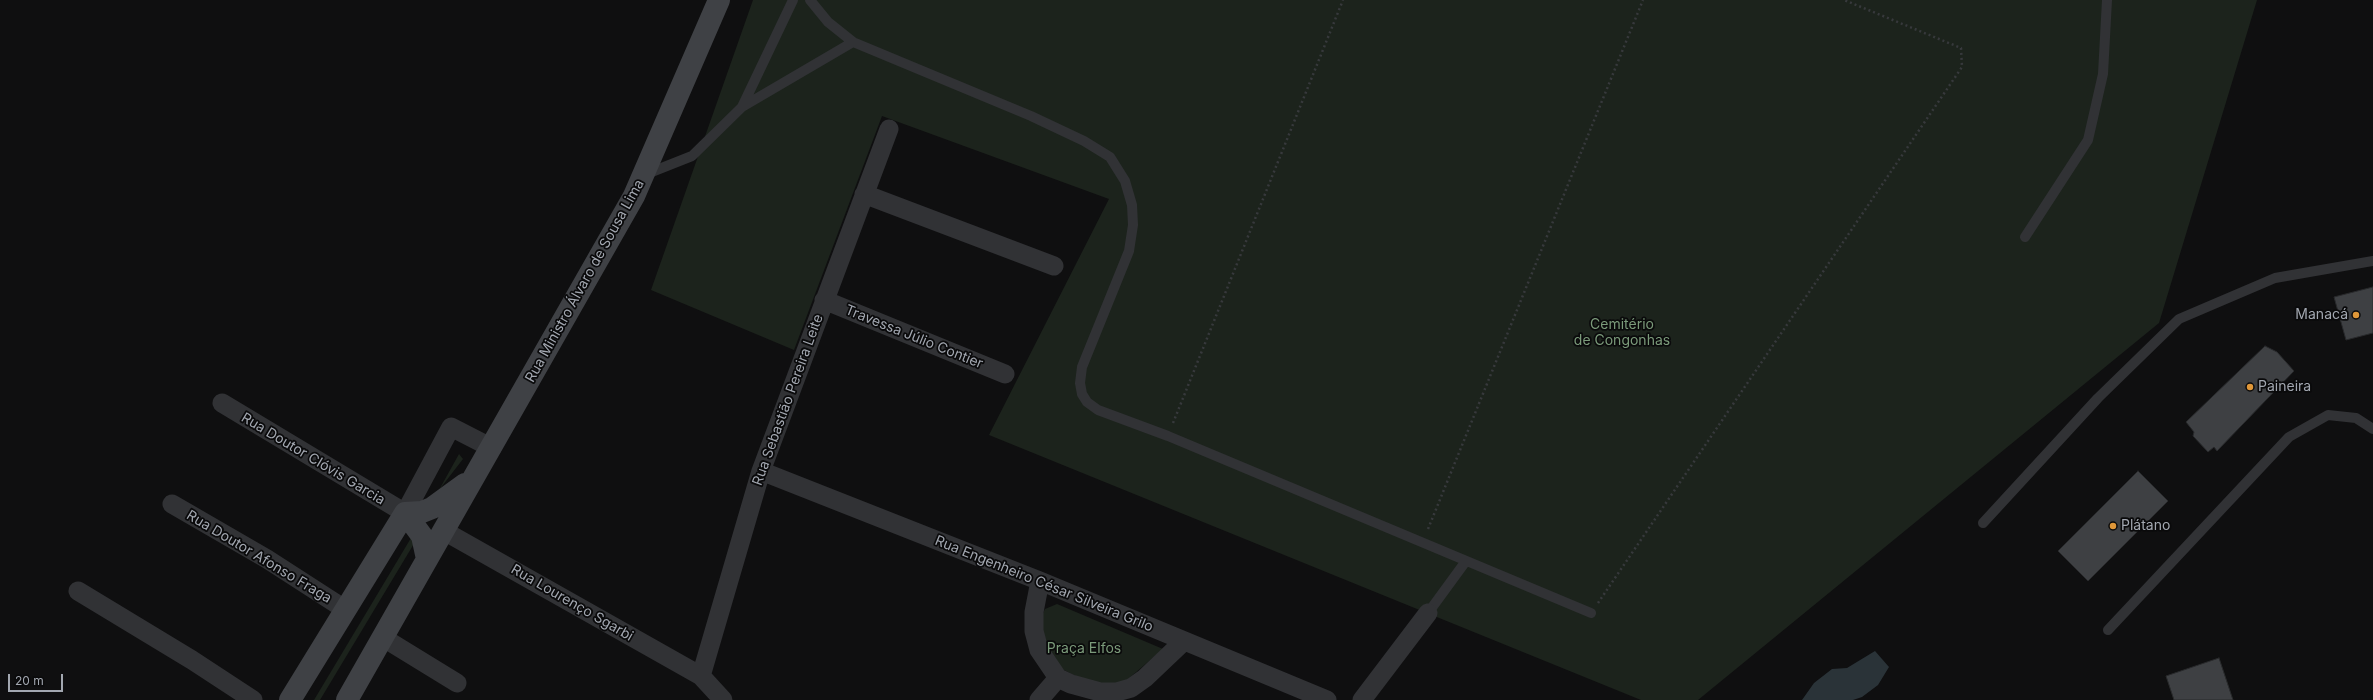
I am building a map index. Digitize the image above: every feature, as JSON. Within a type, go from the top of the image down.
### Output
[{"type":"main road","name":"Rua Ministro Álvaro de Sousa Lima","points":[[347,700],[475,475],[492,448],[634,196],[719,0]]},
{"type":"main road","name":"Rua Ministro Álvaro de Sousa Lima","points":[[405,513],[422,512],[432,508],[475,475]]},
{"type":"main road","points":[[290,700],[405,513],[422,536],[427,559]]},
{"type":"street","name":"Rua Sebastião Pereira Leite","points":[[701,676],[761,471],[889,129]]},
{"type":"street","points":[[864,194],[1054,266]]},
{"type":"street","name":"Travessa Júlio Contier","points":[[824,300],[1005,374]]},
{"type":"street","name":"Rua Doutor Clóvis Garcia","points":[[222,404],[405,513]]},
{"type":"street","points":[[405,513],[451,427],[492,448]]},
{"type":"street","name":"Rua Engenheiro César Silveira Grilo","points":[[761,471],[1040,581],[1327,700]]},
{"type":"street","name":"Rua Doutor Afonso Fraga","points":[[172,504],[267,559],[346,610]]},
{"type":"street","name":"Rua Lourenço Sgarbi","points":[[444,531],[701,676],[723,700]]},
{"type":"street","points":[[1040,581],[1034,612],[1034,631],[1039,650],[1058,678],[1100,692],[1117,692],[1131,688],[1145,678],[1184,641]]},
{"type":"street","points":[[78,591],[192,660],[254,700]]},
{"type":"street","points":[[1362,700],[1428,613]]},
{"type":"street","points":[[382,637],[457,683]]},
{"type":"street","points":[[1039,700],[1058,678]]},
{"type":"lane","points":[[742,107],[793,0]]},
{"type":"lane","points":[[810,0],[828,22],[853,42],[1031,116],[1084,140],[1110,157],[1125,181],[1132,205],[1133,225],[1129,251],[1082,367],[1080,382],[1082,394],[1087,402],[1098,410],[1168,436],[1591,613]]},
{"type":"lane","points":[[2025,237],[2088,140],[2103,74],[2107,0]]},
{"type":"lane","points":[[643,175],[692,156],[742,107],[853,42]]},
{"type":"lane","points":[[1983,523],[2098,398],[2179,319],[2275,278],[2373,261]]},
{"type":"lane","points":[[2108,630],[2289,437],[2328,415],[2356,418],[2373,429]]},
{"type":"lane","points":[[1428,613],[1466,561]]},
{"type":"path","points":[[1168,436],[1343,0]]},
{"type":"path","points":[[1423,542],[1643,0]]},
{"type":"path","points":[[1591,613],[1962,67],[1961,48],[1844,0]]},
{"type":"green space","name":"Cemitério de Congonhas","points":[[753,0],[2257,0],[2159,323],[1698,700],[1641,700],[989,435],[1109,199],[882,116],[794,350],[651,290]]},
{"type":"green space","points":[[459,454],[463,459],[439,490]]},
{"type":"green space","points":[[418,537],[320,700],[314,700],[411,538]]},
{"type":"green space","name":"Praça Elfos","points":[[1057,604],[1163,649],[1121,685],[1100,688],[1054,665],[1038,623],[1045,609]]},
{"type":"shaded area","points":[[1875,651],[1889,667],[1878,685],[1862,697],[1853,700],[1802,700],[1814,683],[1832,669],[1847,668]]},
{"type":"building","name":"Manacá","points":[[2373,287],[2373,333],[2346,340],[2334,297]]},
{"type":"building","name":"Paineira","points":[[2265,346],[2277,352],[2294,371],[2217,451],[2214,447],[2208,452],[2193,436],[2194,432],[2186,422]]},
{"type":"building","name":"Plátano","points":[[2138,471],[2168,501],[2088,581],[2058,551]]},
{"type":"building","points":[[2219,658],[2233,700],[2174,700],[2166,676]]},
{"type":"place","name":"Manacá","points":[[2356,315]]},
{"type":"place","name":"Paineira","points":[[2250,387]]},
{"type":"place","name":"Plátano","points":[[2113,526]]}]
